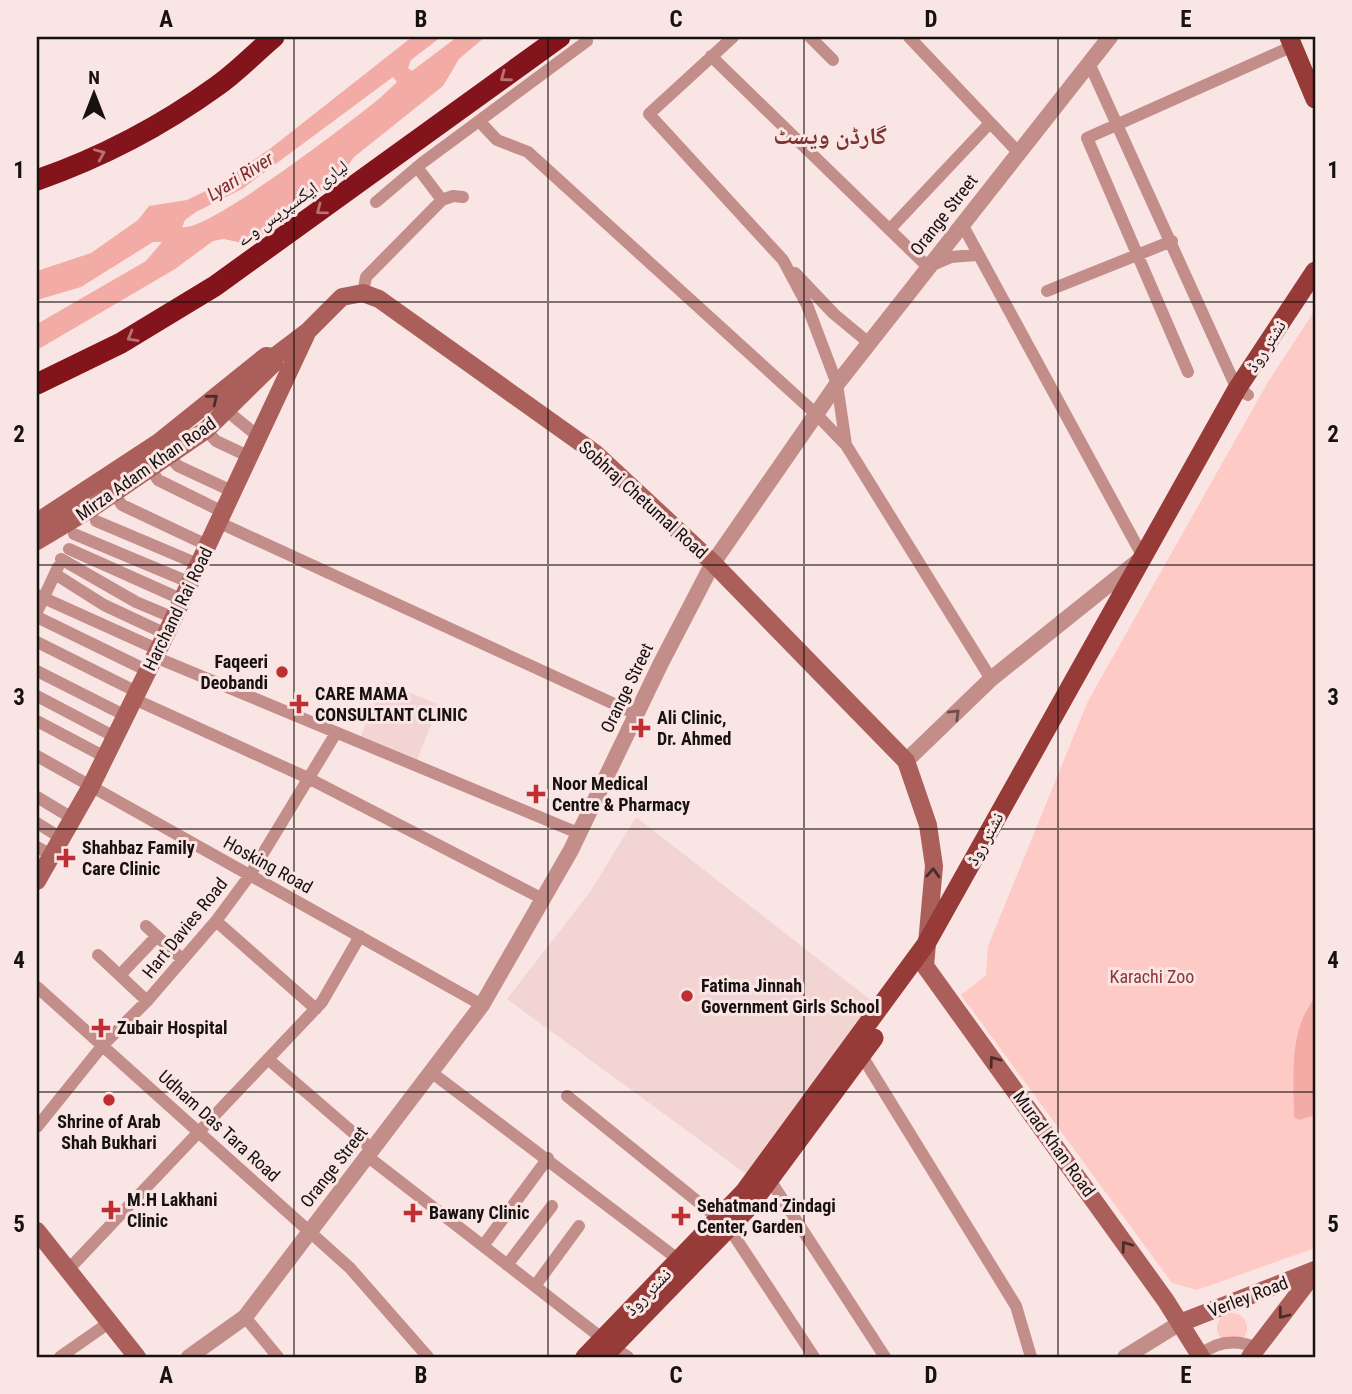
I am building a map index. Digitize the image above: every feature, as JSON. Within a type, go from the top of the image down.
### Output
[{"type":"highway","points":[[37,180],[111,149],[160,121],[218,86],[274,37]]},
{"type":"highway","name":"لیاری ایکسپریس وے","points":[[37,384],[121,343],[215,286],[560,37]]},
{"type":"main road","points":[[1291,41],[1315,99]]},
{"type":"main road","name":"نشتر روڈ","points":[[585,1357],[612,1350],[724,1223],[926,944],[1143,557],[1315,271]]},
{"type":"main road","name":"Mirza Adam Khan Road","points":[[37,522],[159,442],[266,356],[274,357],[307,332],[342,297],[363,293]]},
{"type":"main road","name":"Sobhraj Chetumal Road","points":[[363,293],[379,299],[595,453],[713,563],[906,761]]},
{"type":"main road","name":"نشتر روڈ","points":[[612,1350],[679,1260],[770,1180],[862,1056],[925,965],[1242,392],[1315,294]]},
{"type":"main road","name":"Harchand Rai Road","points":[[38,874],[44,851],[61,838],[90,788],[136,696],[209,546],[307,332]]},
{"type":"main road","name":"Mirza Adam Khan Road","points":[[37,541],[75,526],[114,494],[206,430],[274,363],[274,357]]},
{"type":"main road","points":[[906,761],[929,825],[934,866],[925,965]]},
{"type":"main road","name":"Murad Khan Road","points":[[925,965],[1180,1323],[1200,1356]]},
{"type":"main road","points":[[37,1231],[137,1357]]},
{"type":"main road","points":[[1253,1353],[1315,1271]]},
{"type":"main road","name":"Verley Road","points":[[1180,1323],[1315,1271]]},
{"type":"street","points":[[733,37],[649,112],[834,314],[869,343]]},
{"type":"street","points":[[810,37],[833,60]]},
{"type":"street","name":"Orange Street","points":[[189,1357],[245,1317],[482,1005],[578,833],[713,563],[837,384],[1110,37]]},
{"type":"street","points":[[914,39],[1018,152]]},
{"type":"street","points":[[376,202],[418,167],[587,41]]},
{"type":"street","points":[[1188,372],[1086,141],[1090,134],[1291,41]]},
{"type":"street","points":[[711,56],[928,267],[951,257],[976,255]]},
{"type":"street","points":[[1089,63],[1242,392]]},
{"type":"street","points":[[479,121],[497,140],[528,152],[816,414],[846,445],[991,680]]},
{"type":"street","points":[[890,229],[990,123]]},
{"type":"street","points":[[418,167],[442,200]]},
{"type":"street","points":[[363,293],[366,277],[442,200],[453,196],[463,197]]},
{"type":"street","points":[[906,761],[991,680],[1143,557],[976,255],[962,224]]},
{"type":"street","points":[[1047,291],[1172,240]]},
{"type":"street","points":[[783,260],[807,305],[837,384],[846,445]]},
{"type":"street","points":[[228,411],[259,437]]},
{"type":"street","points":[[206,430],[216,441],[250,457]]},
{"type":"street","points":[[169,456],[178,466],[234,492]]},
{"type":"street","points":[[150,468],[158,480],[222,518],[636,714]]},
{"type":"street","points":[[114,494],[122,505],[209,546]]},
{"type":"street","points":[[96,520],[200,565]]},
{"type":"street","points":[[37,612],[40,597],[65,554],[75,526],[191,583]]},
{"type":"street","points":[[65,554],[183,600]]},
{"type":"street","points":[[65,554],[136,602],[160,646]]},
{"type":"street","points":[[55,574],[104,605],[160,646]]},
{"type":"street","points":[[40,597],[160,646],[336,733],[578,833]]},
{"type":"street","points":[[37,617],[160,646]]},
{"type":"street","points":[[37,642],[136,696],[308,778],[543,899]]},
{"type":"street","points":[[37,671],[126,716]]},
{"type":"street","points":[[37,696],[115,737]]},
{"type":"street","points":[[37,721],[105,757]]},
{"type":"street","name":"Hart Davies Road","points":[[37,1127],[103,1045],[147,1001],[216,920],[250,875],[336,733]]},
{"type":"street","name":"Hosking Road","points":[[37,756],[482,1005]]},
{"type":"street","points":[[37,797],[72,818]]},
{"type":"street","points":[[37,823],[61,838]]},
{"type":"street","points":[[216,920],[316,1009]]},
{"type":"street","points":[[146,926],[182,959]]},
{"type":"street","points":[[120,975],[157,936]]},
{"type":"street","points":[[68,1270],[316,1009],[360,936]]},
{"type":"street","points":[[98,955],[147,1001]]},
{"type":"street","name":"Udham Das Tara Road","points":[[37,987],[350,1268],[428,1357]]},
{"type":"street","points":[[862,1056],[1016,1306],[1031,1357]]},
{"type":"street","points":[[269,1060],[369,1153],[612,1350]]},
{"type":"street","points":[[431,1072],[548,1158],[679,1260]]},
{"type":"street","points":[[567,1096],[724,1223],[814,1357]]},
{"type":"street","points":[[482,1246],[548,1158]]},
{"type":"street","points":[[770,1180],[884,1357]]},
{"type":"street","points":[[507,1265],[552,1206]]},
{"type":"street","points":[[535,1286],[579,1226]]},
{"type":"street","points":[[245,1317],[278,1357]]},
{"type":"street","points":[[60,1357],[110,1322]]},
{"type":"street","points":[[1125,1357],[1180,1323]]},
{"type":"street","points":[[1200,1356],[1219,1344],[1233,1342],[1253,1353]]},
{"type":"shaded area","points":[[385,682],[439,705],[415,765],[358,742]]},
{"type":"shaded area","name":"Fatima Jinnah Government Girls School","points":[[636,817],[881,1008],[753,1179],[507,999],[590,892]]},
{"type":"green space","name":"Karachi Zoo","points":[[1315,310],[1315,1248],[1197,1290],[1172,1283],[961,995],[986,975],[988,946],[1088,701],[1268,382]]},
{"type":"green space","points":[[1232,1313],[1243,1317],[1247,1328],[1243,1339],[1232,1343],[1221,1339],[1217,1328],[1221,1317]]},
{"type":"water","name":"Lyari River","points":[[412,37],[441,37],[411,60],[408,68],[412,71],[457,37],[485,37],[459,59],[443,86],[354,157],[339,178],[254,241],[247,244],[224,239],[213,241],[175,269],[37,350],[37,324],[146,261],[162,242],[153,242],[81,287],[37,300],[37,271],[91,253],[138,220],[149,206],[187,200],[214,187],[271,148]],"holes":[[[393,77],[397,82],[341,128],[249,195],[197,224],[182,227],[185,220],[196,212],[242,189]]]},
{"type":"water","points":[[1315,998],[1315,1115],[1299,1120],[1294,1117],[1294,1055],[1300,1025]]},
{"type":"place","name":"Faqeeri Deobandi","points":[[282,672]]},
{"type":"place","name":"CARE MAMA CONSULTANT CLINIC","points":[[299,704]]},
{"type":"place","name":"Ali Clinic, Dr. Ahmed","points":[[641,728]]},
{"type":"place","name":"Noor Medical Centre & Pharmacy","points":[[536,794]]},
{"type":"place","name":"Shahbaz Family Care Clinic","points":[[66,858]]},
{"type":"place","name":"Fatima Jinnah Government Girls School","points":[[687,996]]},
{"type":"place","name":"Zubair Hospital","points":[[101,1028]]},
{"type":"place","name":"Shrine of Arab Shah Bukhari","points":[[109,1100]]},
{"type":"place","name":"M.H Lakhani Clinic","points":[[111,1210]]},
{"type":"place","name":"Bawany Clinic","points":[[413,1213]]},
{"type":"place","name":"Sehatmand Zindagi Center, Garden","points":[[681,1216]]},
{"type":"district","name":"گارڈن ویسٹ","points":[[830,136]]}]
